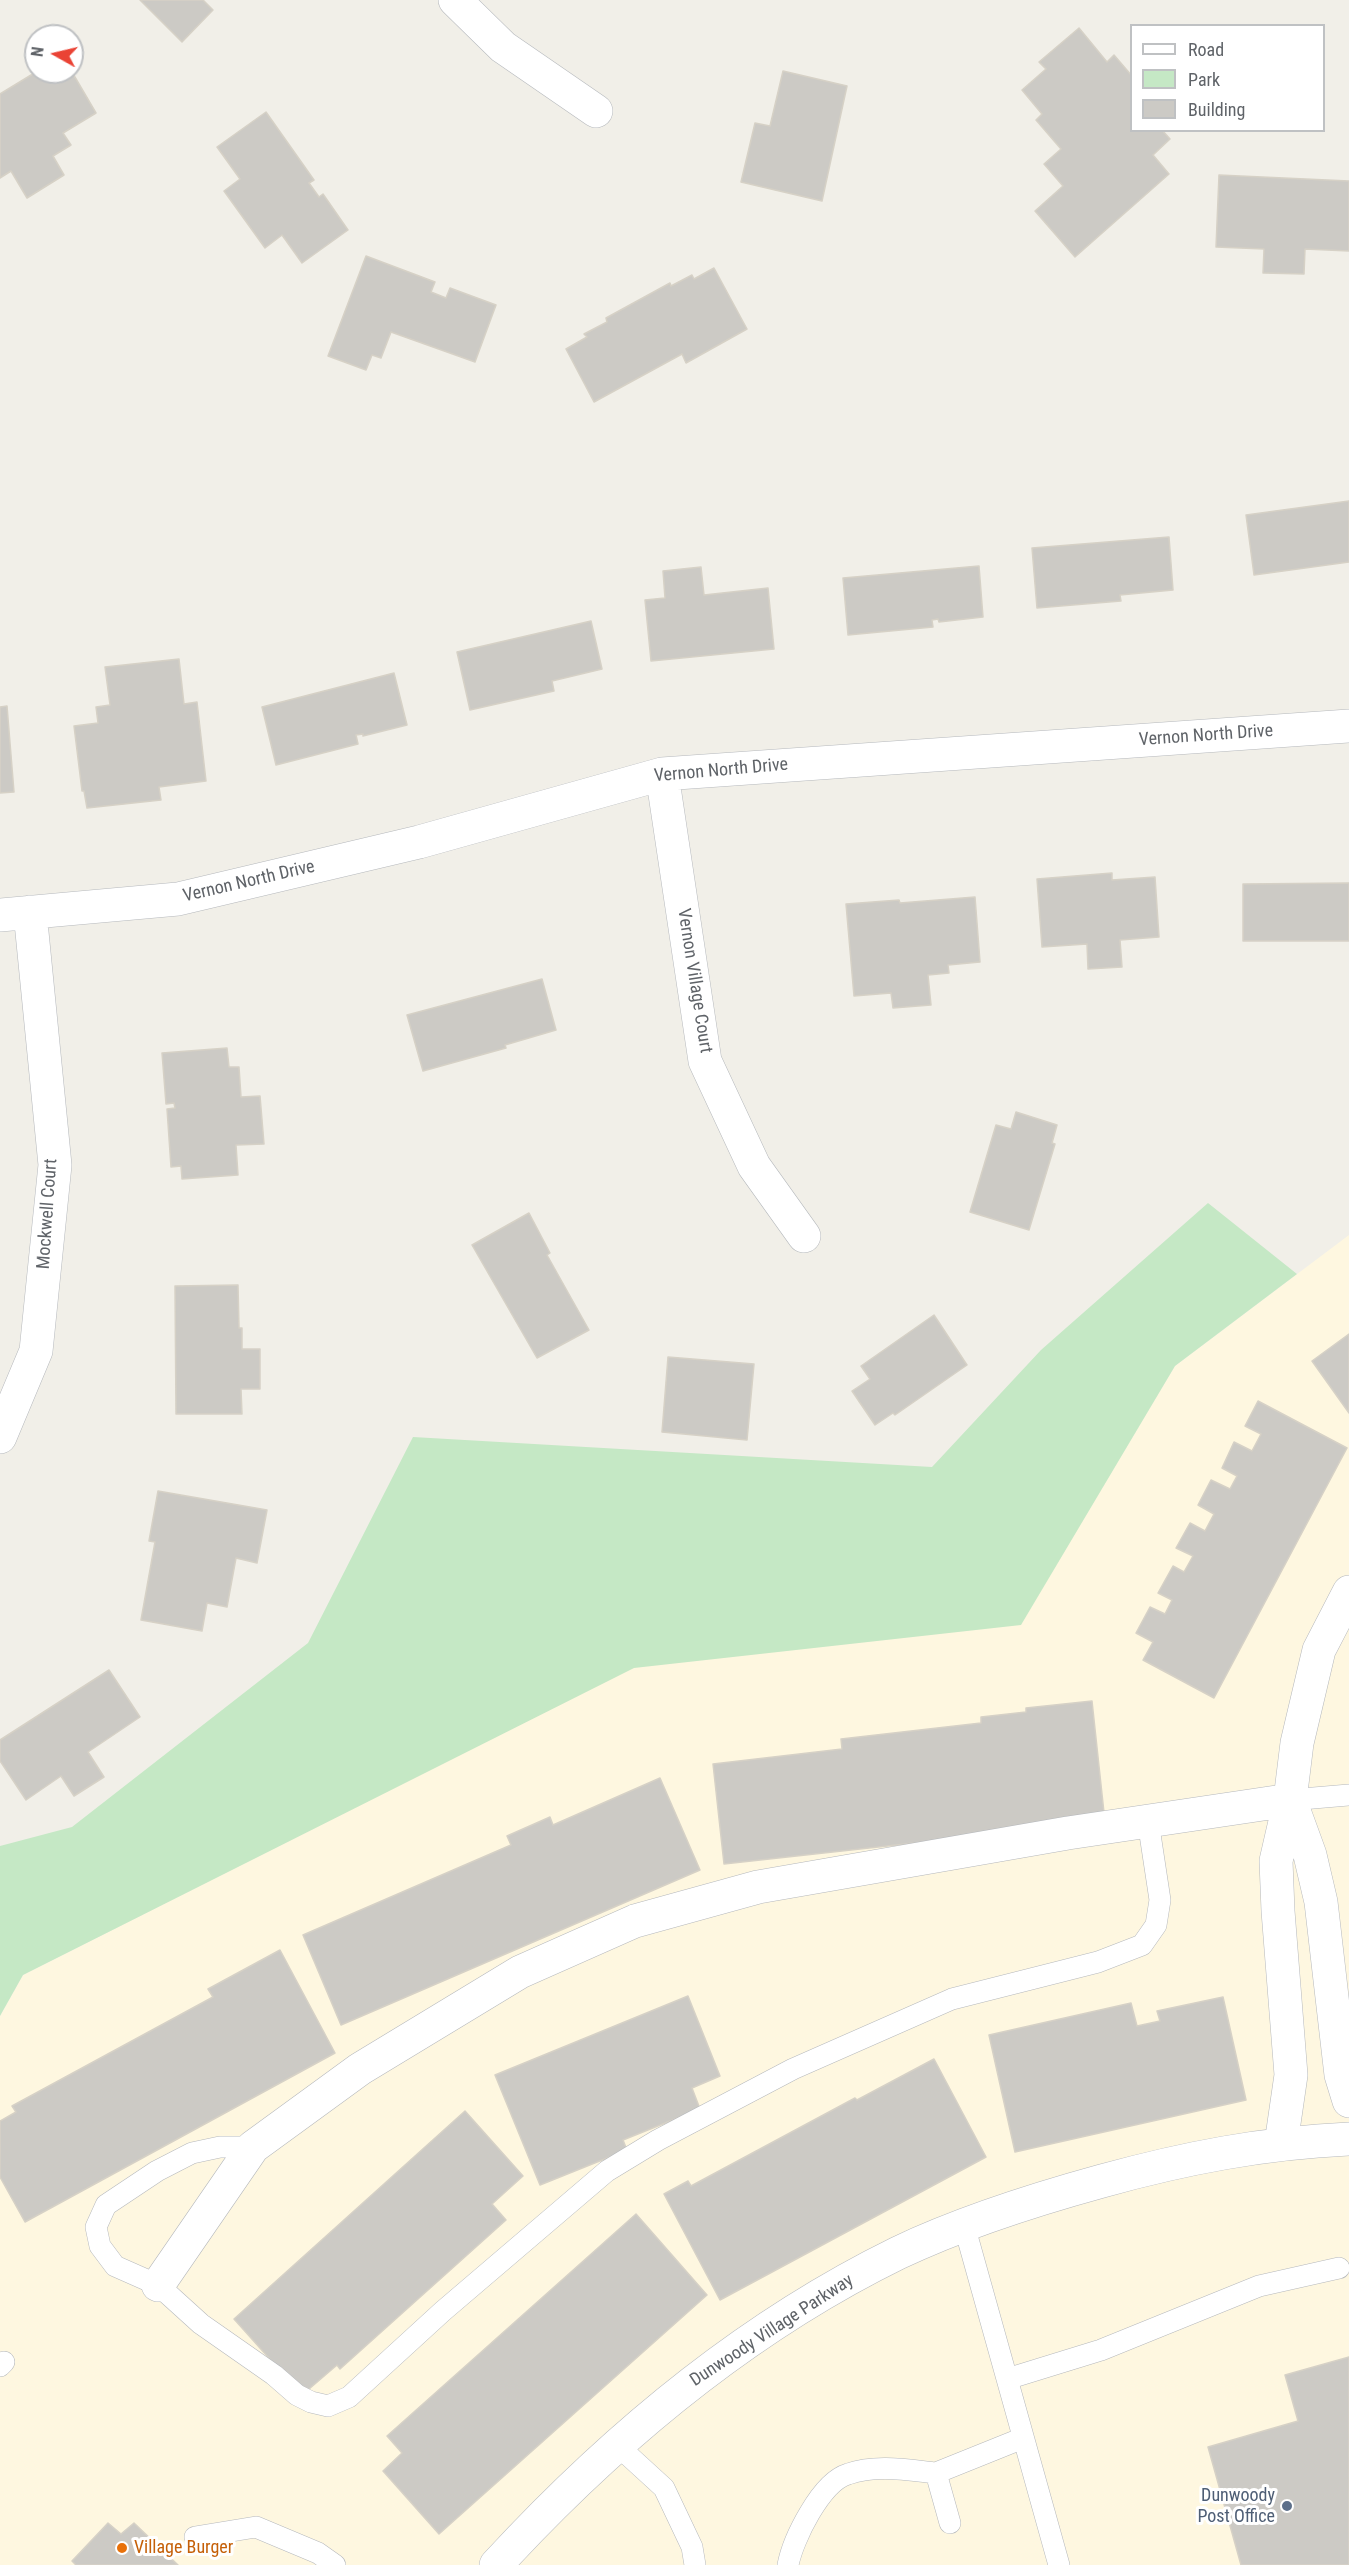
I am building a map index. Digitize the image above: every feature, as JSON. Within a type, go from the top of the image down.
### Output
[{"type":"street","points":[[455,0],[503,47],[596,111]]},
{"type":"street","name":"Vernon North Drive","points":[[15,913],[178,900],[419,843],[662,774],[1349,726]]},
{"type":"street","name":"Vernon Village Court","points":[[662,774],[705,1061],[754,1166],[804,1236]]},
{"type":"street","name":"Mockwell Court","points":[[0,1437],[36,1351],[55,1165],[15,913]]},
{"type":"street","points":[[1281,2144],[1291,2075],[1276,1861],[1290,1800],[1297,1743],[1319,1650],[1349,1592]]},
{"type":"street","points":[[158,2285],[253,2147],[360,2069],[520,1972],[635,1921],[758,1887],[1148,1821],[1290,1800]]},
{"type":"street","points":[[1290,1800],[1310,1855],[1321,1902],[1341,2075],[1349,2101]]},
{"type":"street","name":"Dunwoody Village Parkway","points":[[496,2565],[617,2445],[681,2391],[823,2294],[899,2253],[964,2225],[1075,2188],[1157,2166],[1241,2148],[1349,2139]]},
{"type":"lane","points":[[1290,1800],[1349,1795]]},
{"type":"lane","points":[[253,2147],[220,2147],[192,2153],[158,2170],[106,2205],[96,2227],[100,2246],[115,2266],[158,2285],[201,2324],[274,2375],[297,2395],[327,2406],[350,2397],[443,2311],[607,2172],[658,2140],[793,2068],[952,1999],[1098,1962],[1142,1945],[1156,1925],[1160,1900],[1148,1821]]},
{"type":"lane","points":[[964,2225],[1059,2565]]},
{"type":"lane","points":[[1007,2379],[1101,2350],[1259,2286],[1340,2268]]},
{"type":"lane","points":[[788,2565],[796,2537],[823,2493],[846,2474],[890,2468],[936,2473],[1023,2438]]},
{"type":"lane","points":[[617,2445],[664,2488],[692,2547],[696,2565]]},
{"type":"lane","points":[[936,2473],[950,2523]]},
{"type":"lane","points":[[195,2536],[256,2527],[318,2553],[335,2565]]},
{"type":"shaded area","points":[[1349,1235],[1349,2565],[0,2565],[0,2016],[23,1975],[634,1667],[1021,1624],[1175,1366]]},
{"type":"green space","points":[[1208,1203],[1297,1274],[1175,1366],[1021,1625],[634,1668],[23,1975],[0,2016],[0,1846],[72,1827],[308,1643],[413,1437],[932,1467],[1041,1350]]},
{"type":"building","points":[[140,0],[203,0],[213,10],[182,42]]},
{"type":"building","points":[[1079,28],[1107,62],[1114,55],[1130,74],[1130,132],[1164,132],[1170,139],[1153,155],[1169,174],[1075,257],[1035,211],[1063,186],[1044,164],[1061,149],[1036,120],[1042,114],[1022,90],[1046,69],[1039,62]]},
{"type":"building","points":[[783,71],[847,86],[822,201],[741,182],[755,123],[770,126]]},
{"type":"building","points":[[24,79],[24,84],[79,84],[96,113],[63,133],[71,145],[53,156],[64,175],[27,198],[11,171],[0,178],[0,94]]},
{"type":"building","points":[[266,112],[314,180],[309,183],[319,197],[323,194],[348,230],[302,263],[282,235],[265,248],[224,191],[240,179],[217,147]]},
{"type":"building","points":[[1219,175],[1349,181],[1349,251],[1305,249],[1304,274],[1263,273],[1264,249],[1216,247]]},
{"type":"building","points":[[366,256],[435,282],[431,292],[446,298],[450,288],[496,305],[475,362],[391,332],[381,358],[372,355],[366,370],[328,356]]},
{"type":"building","points":[[714,268],[747,329],[686,363],[682,354],[594,402],[566,349],[587,337],[584,334],[607,322],[606,318],[670,283],[671,286],[692,275],[694,279]]},
{"type":"building","points":[[1349,501],[1349,562],[1254,575],[1246,515]]},
{"type":"building","points":[[1169,537],[1173,590],[1120,595],[1121,601],[1037,608],[1032,548]]},
{"type":"building","points":[[979,566],[983,617],[939,622],[938,619],[932,620],[933,627],[848,635],[843,578]]},
{"type":"building","points":[[701,567],[704,595],[768,588],[774,649],[651,661],[645,600],[665,598],[663,571]]},
{"type":"building","points":[[591,621],[602,669],[552,681],[554,691],[470,710],[457,652]]},
{"type":"building","points":[[179,659],[184,704],[197,702],[206,781],[159,787],[161,800],[87,808],[84,791],[82,791],[74,726],[98,723],[96,707],[110,705],[105,667]]},
{"type":"building","points":[[394,673],[407,725],[363,736],[363,734],[356,735],[358,744],[276,765],[262,707]]},
{"type":"building","points":[[7,706],[14,792],[0,793],[0,707]]},
{"type":"building","points":[[1112,873],[1112,880],[1155,877],[1159,937],[1120,940],[1122,967],[1088,969],[1087,944],[1042,947],[1037,879]]},
{"type":"building","points":[[1349,883],[1349,941],[1243,941],[1243,884]]},
{"type":"building","points":[[975,897],[980,962],[948,965],[949,973],[928,975],[931,1005],[893,1008],[891,993],[854,996],[846,904],[899,900],[900,903]]},
{"type":"building","points":[[542,979],[556,1030],[505,1045],[506,1048],[423,1071],[407,1015]]},
{"type":"building","points":[[227,1048],[229,1067],[239,1067],[241,1097],[260,1096],[264,1144],[236,1145],[238,1175],[182,1179],[181,1166],[171,1167],[167,1109],[175,1108],[174,1103],[166,1104],[162,1053]]},
{"type":"building","points":[[1016,1112],[1057,1125],[1052,1143],[1055,1144],[1029,1230],[970,1212],[996,1125],[1011,1129]]},
{"type":"building","points":[[529,1213],[550,1253],[547,1255],[589,1330],[537,1358],[472,1245]]},
{"type":"building","points":[[238,1285],[242,1349],[260,1349],[260,1389],[241,1389],[242,1414],[176,1414],[175,1286]]},
{"type":"building","points":[[934,1315],[967,1365],[895,1415],[893,1413],[875,1425],[852,1391],[870,1379],[861,1366]]},
{"type":"building","points":[[1349,1334],[1349,1413],[1312,1361]]},
{"type":"building","points":[[668,1357],[754,1364],[747,1440],[662,1432]]},
{"type":"building","points":[[1258,1401],[1347,1448],[1214,1698],[1143,1660],[1153,1642],[1136,1633],[1150,1607],[1165,1614],[1172,1600],[1158,1593],[1173,1566],[1184,1572],[1193,1556],[1176,1548],[1190,1523],[1205,1531],[1214,1514],[1198,1505],[1211,1480],[1230,1489],[1237,1476],[1222,1468],[1234,1442],[1252,1451],[1261,1434],[1245,1426]]},
{"type":"building","points":[[158,1491],[267,1510],[257,1563],[236,1558],[227,1607],[207,1603],[202,1631],[141,1620],[155,1542],[149,1541]]},
{"type":"building","points":[[109,1670],[140,1717],[88,1752],[104,1777],[74,1796],[61,1776],[26,1800],[0,1761],[0,1740]]},
{"type":"building","points":[[1092,1701],[1105,1822],[724,1864],[713,1764],[842,1749],[841,1739],[981,1723],[981,1717],[1026,1712],[1026,1708]]},
{"type":"building","points":[[660,1778],[700,1870],[341,2025],[303,1935],[511,1845],[507,1836],[550,1817],[553,1825]]},
{"type":"building","points":[[280,1950],[335,2053],[25,2222],[0,2177],[0,2121],[16,2112],[12,2106],[213,1997],[208,1989]]},
{"type":"building","points":[[688,1996],[720,2076],[692,2088],[700,2109],[623,2140],[627,2150],[540,2185],[495,2075]]},
{"type":"building","points":[[1223,1997],[1246,2100],[1015,2152],[989,2035],[1131,2003],[1137,2026],[1160,2021],[1157,2011]]},
{"type":"building","points":[[934,2059],[986,2157],[720,2300],[664,2194],[688,2181],[691,2186],[855,2098],[857,2100]]},
{"type":"building","points":[[465,2111],[523,2176],[492,2204],[506,2220],[340,2369],[337,2365],[302,2395],[234,2319]]},
{"type":"building","points":[[636,2214],[707,2295],[439,2534],[383,2471],[402,2453],[387,2436]]},
{"type":"building","name":"Dunwoody Post Office","points":[[1349,2357],[1349,2565],[1241,2565],[1208,2447],[1298,2421],[1285,2375]]},
{"type":"building","name":"Village Burger","points":[[108,2523],[121,2534],[134,2523],[178,2565],[76,2565],[72,2561]]},
{"type":"place","name":"Dunwoody Post Office","points":[[1287,2506]]},
{"type":"place","name":"Village Burger","points":[[122,2548]]}]
